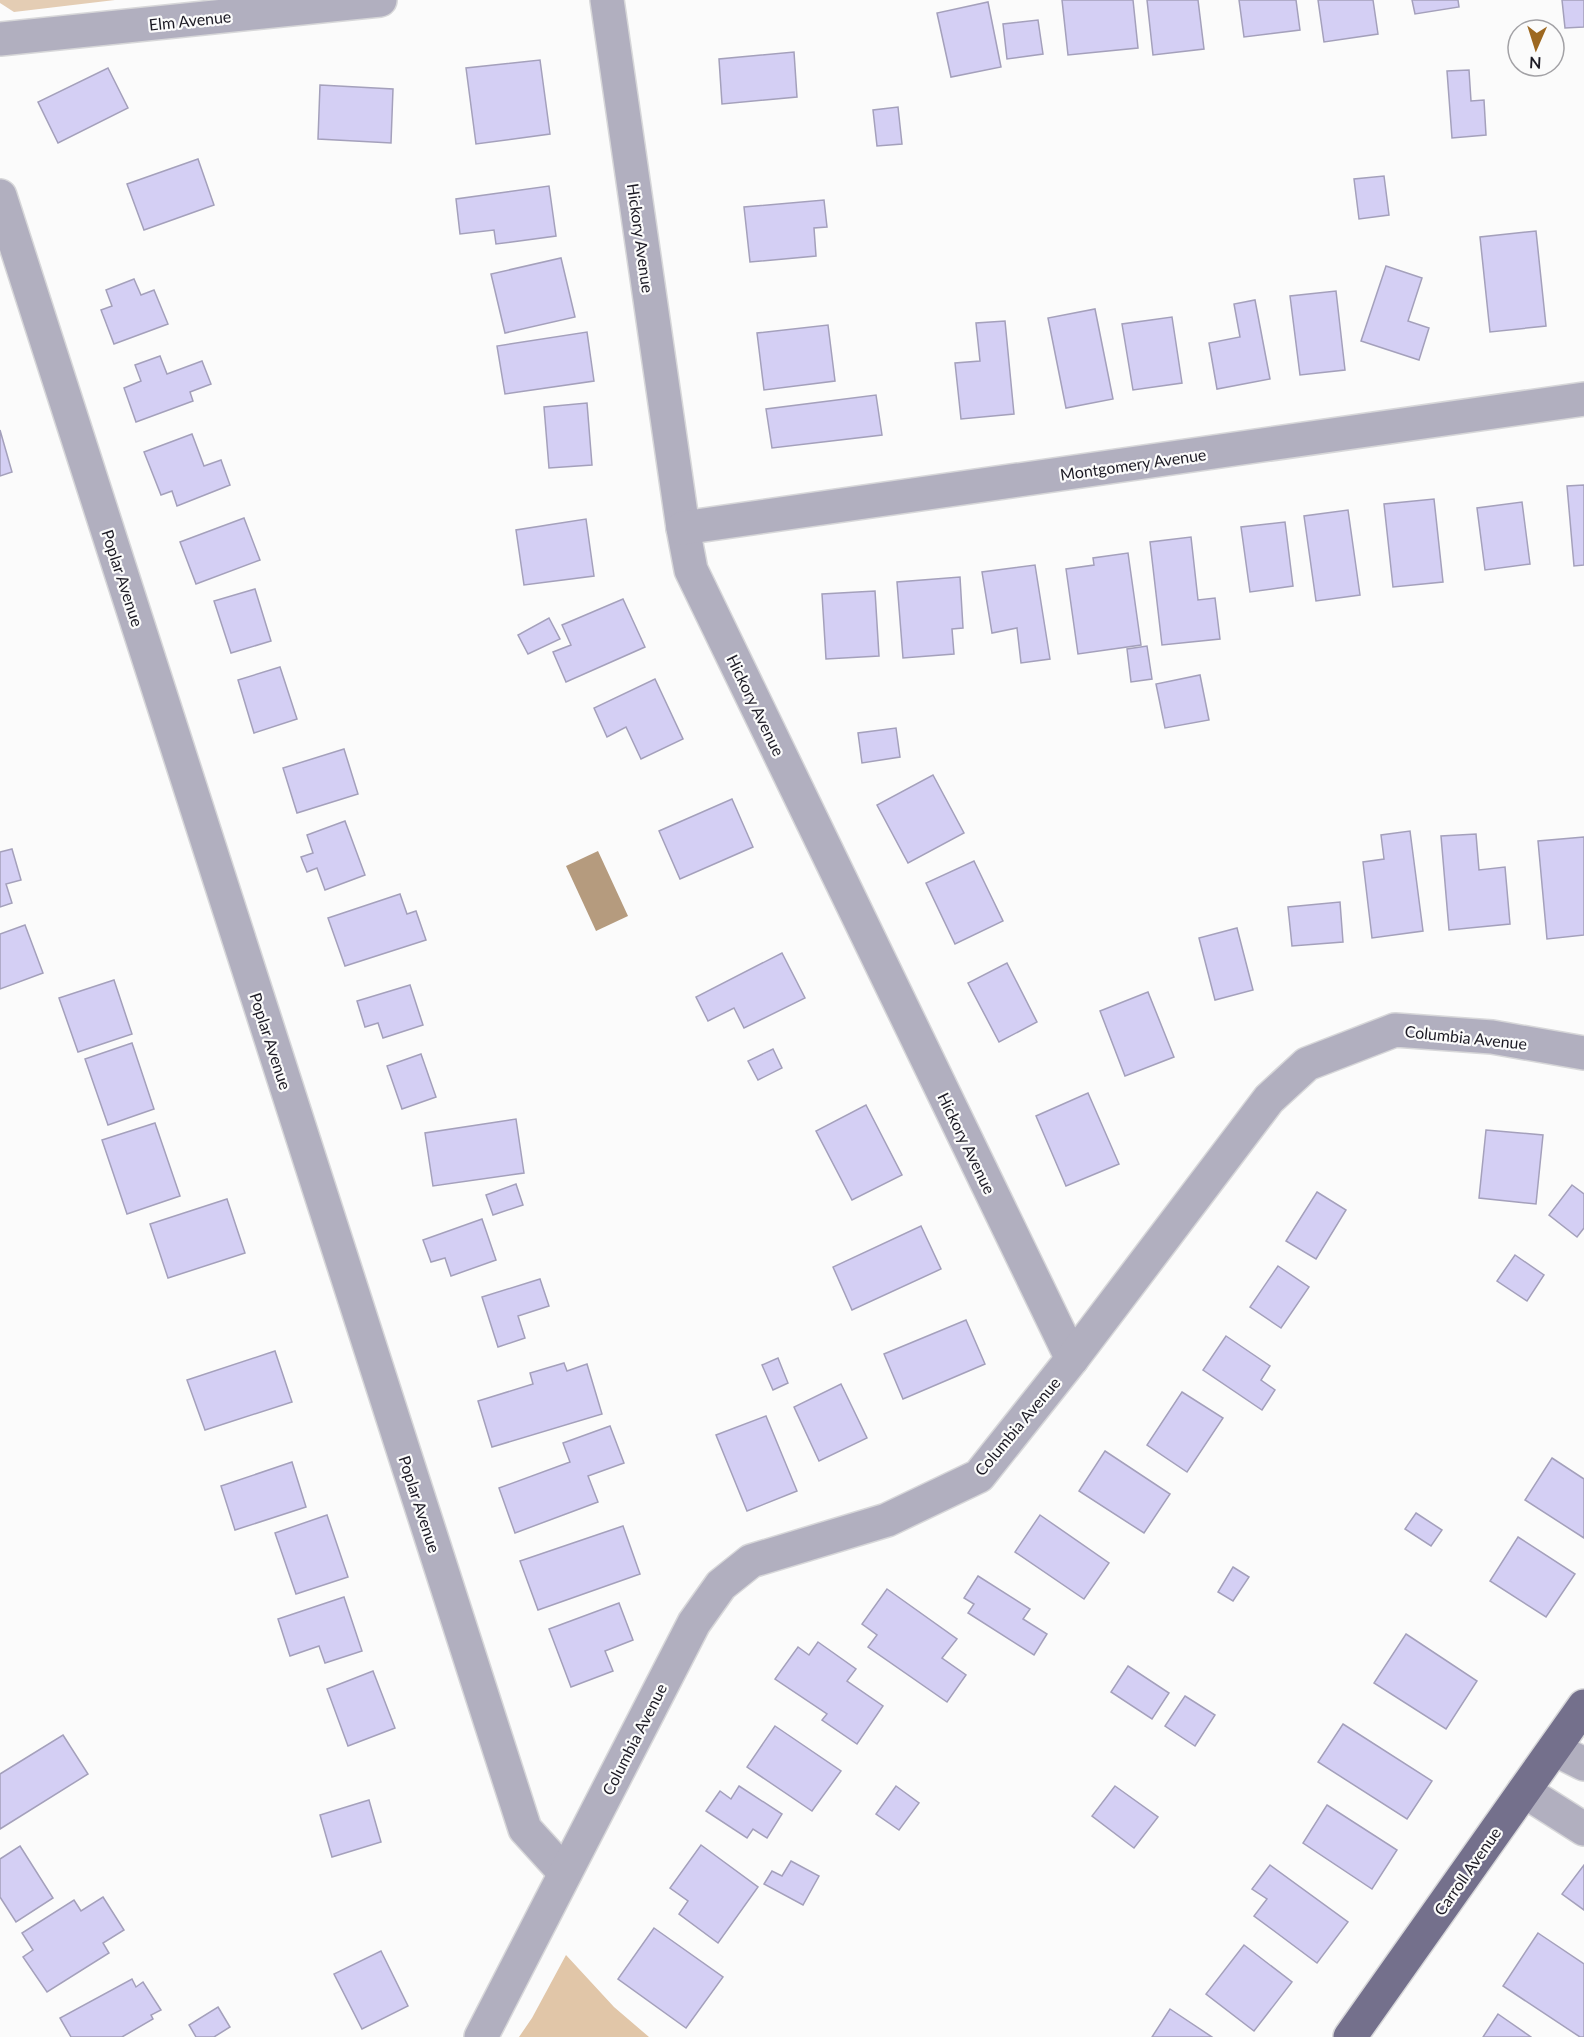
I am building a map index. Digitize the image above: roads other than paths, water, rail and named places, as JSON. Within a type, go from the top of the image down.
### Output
[{"type":"main road","name":"Carroll Avenue","points":[[1350,2037],[1584,1706]]},
{"type":"street","name":"Elm Avenue","points":[[0,39],[380,0]]},
{"type":"street","name":"Hickory Avenue","points":[[607,0],[691,570],[1072,1359]]},
{"type":"street","name":"Poplar Avenue","points":[[0,196],[525,1829],[566,1873]]},
{"type":"street","name":"Montgomery Avenue","points":[[683,528],[1584,399]]},
{"type":"street","name":"Columbia Avenue","points":[[481,2037],[694,1623],[721,1585],[751,1561],[887,1520],[979,1476],[1072,1359],[1269,1099],[1307,1064],[1395,1030],[1492,1037],[1584,1053]]},
{"type":"street","points":[[1554,1749],[1584,1764]]},
{"type":"street","points":[[1524,1791],[1584,1829]]}]
